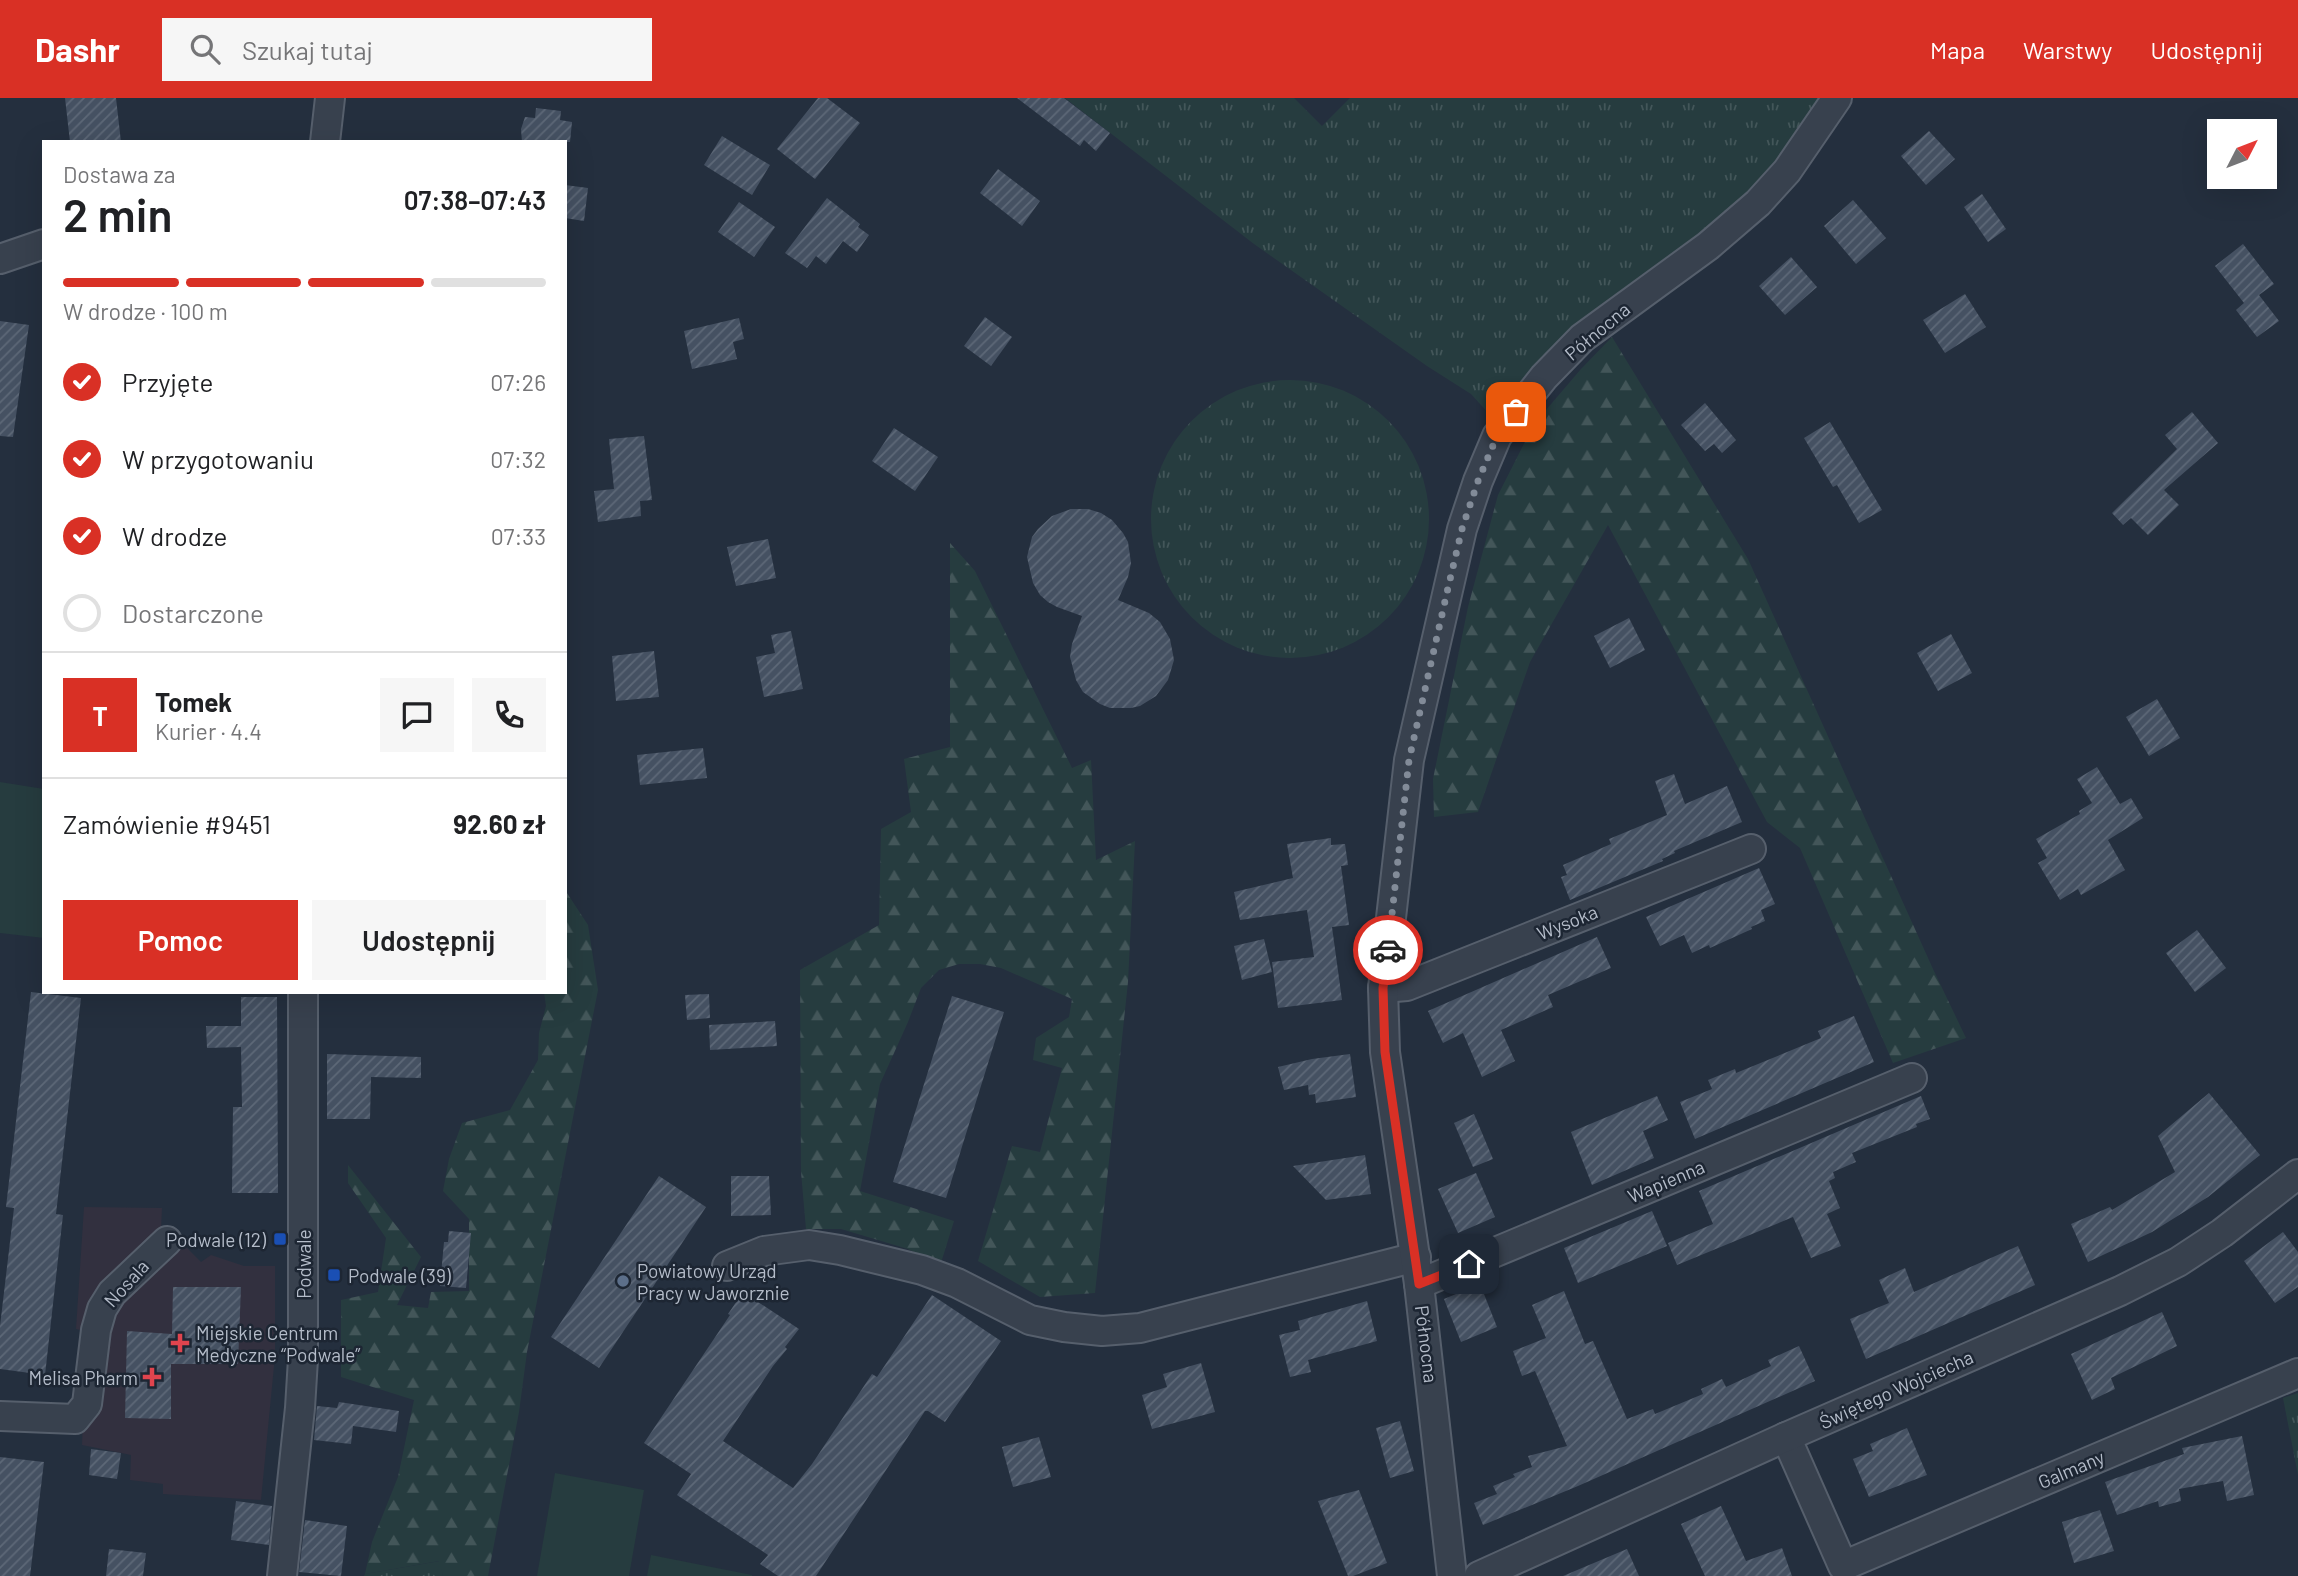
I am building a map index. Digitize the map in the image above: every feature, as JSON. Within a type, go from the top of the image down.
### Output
[{"type":"street","points":[[325,140],[330,98]]},
{"type":"street","name":"Północna","points":[[1452,1576],[1416,1256],[1385,1052],[1383,988],[1409,760],[1462,529],[1497,436],[1545,377],[1582,338],[1708,246],[1758,203],[1787,171],[1837,98]]},
{"type":"street","points":[[0,259],[42,245]]},
{"type":"street","name":"Wysoka","points":[[1383,988],[1407,986],[1751,849]]},
{"type":"street","name":"Podwale","points":[[282,1576],[303,1359],[303,994]]},
{"type":"street","name":"Wapienna","points":[[1419,1284],[1912,1078]]},
{"type":"street","name":"Świętego Wojciecha","points":[[1479,1576],[1786,1437],[2120,1291],[2179,1262],[2222,1233],[2298,1174]]},
{"type":"street","name":"Nosala","points":[[0,1416],[75,1419],[88,1404],[96,1330],[102,1309],[112,1293],[167,1241]]},
{"type":"street","points":[[727,1266],[764,1251],[809,1245],[840,1250],[922,1270],[957,1283],[1030,1320],[1102,1331],[1140,1328],[1416,1256]]},
{"type":"street","name":"Galmany","points":[[1786,1437],[1845,1571],[2298,1373]]},
{"type":"shaded area","name":"Miejskie Centrum Medyczne “Podwale”","points":[[84,1207],[162,1208],[161,1230],[176,1237],[201,1262],[211,1255],[244,1266],[275,1266],[275,1356],[261,1500],[163,1494],[163,1484],[130,1480],[131,1455],[82,1445],[86,1331],[76,1329]]},
{"type":"green space","points":[[1065,98],[1294,98],[1322,126],[1350,98],[1826,98],[1743,208],[1564,344],[1491,416],[1471,394],[1254,244]]},
{"type":"green space","points":[[1612,337],[1748,559],[1966,1038],[1893,1063],[1800,848],[1767,822],[1608,525],[1530,662],[1478,812],[1434,817],[1433,779],[1468,607],[1498,495],[1534,424]]},
{"type":"green space","points":[[1290,380],[1317,383],[1343,391],[1367,404],[1388,421],[1405,442],[1418,466],[1426,492],[1429,519],[1426,546],[1418,572],[1405,596],[1388,617],[1367,634],[1343,647],[1317,655],[1290,658],[1263,655],[1237,647],[1213,634],[1192,617],[1175,596],[1162,572],[1154,546],[1151,519],[1154,492],[1162,466],[1175,442],[1192,421],[1213,404],[1237,391],[1263,383]]},
{"type":"green space","points":[[950,543],[975,571],[1072,768],[1091,760],[1096,860],[1135,841],[1128,982],[1095,1293],[1040,1297],[978,1261],[1012,1146],[1040,1152],[1062,1068],[1033,1060],[1036,1038],[1069,1017],[1072,999],[1001,968],[959,964],[939,970],[921,988],[880,1084],[860,1191],[954,1221],[940,1266],[908,1249],[841,1229],[806,1229],[801,1172],[800,970],[879,925],[881,829],[911,812],[904,759],[950,747]]},
{"type":"green space","points":[[0,782],[42,789],[42,938],[0,933]]},
{"type":"green space","points":[[567,893],[588,925],[598,990],[527,1352],[519,1412],[488,1576],[443,1576],[439,1561],[365,1574],[372,1542],[398,1477],[414,1400],[341,1377],[341,1300],[378,1292],[386,1238],[348,1183],[348,1165],[421,1257],[397,1305],[428,1308],[431,1292],[469,1291],[469,1219],[443,1191],[449,1159],[462,1123],[510,1110],[538,1060],[539,1033],[546,1006],[544,994],[567,994]]},
{"type":"green space","points":[[2298,1393],[2298,1475],[2283,1398]]},
{"type":"green space","points":[[555,1473],[644,1490],[629,1576],[537,1576]]},
{"type":"green space","points":[[651,1555],[752,1575],[752,1576],[647,1576]]},
{"type":"green space","points":[[440,1561],[443,1576],[364,1576],[365,1574]]},
{"type":"building","points":[[65,98],[116,98],[121,140],[70,140]]},
{"type":"building","points":[[818,98],[827,98],[860,123],[815,179],[777,149]]},
{"type":"building","points":[[1017,98],[1064,98],[1110,133],[1096,151],[1084,140],[1080,146]]},
{"type":"building","points":[[536,108],[561,111],[560,120],[572,122],[570,142],[522,140],[521,129],[525,117],[535,118]]},
{"type":"building","points":[[1929,131],[1955,159],[1926,185],[1901,156]]},
{"type":"building","points":[[722,136],[770,165],[752,195],[704,165]]},
{"type":"building","points":[[998,169],[1040,201],[1022,226],[980,193]]},
{"type":"building","points":[[567,185],[588,188],[584,221],[567,218]]},
{"type":"building","points":[[1982,194],[2006,229],[1988,242],[1964,207]]},
{"type":"building","points":[[827,198],[860,224],[858,227],[869,235],[857,252],[843,241],[826,264],[816,256],[807,268],[785,253]]},
{"type":"building","points":[[1853,200],[1886,238],[1856,264],[1824,226]]},
{"type":"building","points":[[739,202],[775,227],[754,257],[718,232]]},
{"type":"building","points":[[2243,244],[2274,284],[2259,295],[2279,321],[2257,337],[2236,310],[2244,303],[2215,266]]},
{"type":"building","points":[[1791,257],[1817,287],[1785,315],[1759,286]]},
{"type":"building","points":[[1965,294],[1986,327],[1945,353],[1923,320]]},
{"type":"building","points":[[985,317],[1012,337],[991,366],[964,346]]},
{"type":"building","points":[[739,318],[744,339],[733,342],[737,359],[692,369],[684,331]]},
{"type":"building","points":[[0,321],[29,325],[13,437],[0,436]]},
{"type":"building","points":[[1705,403],[1736,440],[1722,453],[1714,444],[1705,451],[1681,425]]},
{"type":"building","points":[[2192,412],[2218,443],[2164,490],[2179,505],[2148,535],[2131,518],[2123,525],[2112,513],[2177,449],[2165,435]]},
{"type":"building","points":[[1830,422],[1882,510],[1859,523],[1837,485],[1833,487],[1804,438]]},
{"type":"building","points":[[894,428],[938,457],[915,491],[872,461]]},
{"type":"building","points":[[644,436],[652,500],[640,501],[641,516],[598,522],[594,491],[614,489],[609,439]]},
{"type":"building","points":[[1071,509],[1088,509],[1101,513],[1112,520],[1123,533],[1128,542],[1131,563],[1118,600],[1149,613],[1160,622],[1170,639],[1174,660],[1168,680],[1156,696],[1140,706],[1110,708],[1083,692],[1076,680],[1070,657],[1082,616],[1048,602],[1033,583],[1027,557],[1032,537],[1052,516]]},
{"type":"building","points":[[768,539],[776,578],[736,586],[727,547]]},
{"type":"building","points":[[1629,618],[1645,650],[1610,668],[1594,636]]},
{"type":"building","points":[[791,631],[803,689],[764,697],[756,657],[775,653],[771,635]]},
{"type":"building","points":[[1951,634],[1972,673],[1938,691],[1917,653]]},
{"type":"building","points":[[654,651],[659,697],[616,701],[612,656]]},
{"type":"building","points":[[2157,699],[2180,738],[2149,756],[2126,717]]},
{"type":"building","points":[[703,748],[707,778],[640,785],[637,755]]},
{"type":"building","points":[[2097,767],[2120,804],[2131,798],[2143,818],[2108,840],[2125,870],[2081,895],[2078,889],[2060,900],[2038,863],[2047,858],[2036,839],[2080,814],[2079,811],[2092,803],[2077,779]]},
{"type":"building","points":[[1674,774],[1685,804],[1727,786],[1742,822],[1674,851],[1675,853],[1662,859],[1663,861],[1570,900],[1561,877],[1567,875],[1563,865],[1611,844],[1609,839],[1667,815],[1655,781]]},
{"type":"building","points":[[1331,838],[1331,845],[1345,844],[1348,865],[1341,866],[1349,925],[1332,927],[1342,1000],[1278,1008],[1272,962],[1314,957],[1307,910],[1240,920],[1234,892],[1293,878],[1287,844]]},
{"type":"building","points":[[1759,868],[1775,904],[1761,910],[1765,921],[1710,948],[1709,945],[1692,953],[1684,935],[1660,946],[1646,917]]},
{"type":"building","points":[[2197,930],[2226,968],[2195,992],[2166,953]]},
{"type":"building","points":[[1597,937],[1611,968],[1548,995],[1553,1007],[1501,1030],[1515,1061],[1482,1077],[1463,1033],[1443,1043],[1428,1011]]},
{"type":"building","points":[[1264,939],[1272,972],[1242,980],[1234,946]]},
{"type":"building","points":[[31,992],[81,998],[56,1214],[63,1215],[45,1375],[0,1369],[0,1326],[14,1208],[6,1207]]},
{"type":"building","points":[[709,994],[710,1018],[687,1020],[685,995]]},
{"type":"building","points":[[952,996],[1004,1012],[946,1198],[893,1182]]},
{"type":"building","points":[[241,997],[277,997],[278,1193],[232,1193],[233,1107],[242,1107],[241,1047],[207,1048],[206,1026],[241,1026]]},
{"type":"building","points":[[1854,1016],[1874,1062],[1695,1139],[1680,1102],[1712,1089],[1708,1080],[1735,1069],[1736,1073],[1821,1038],[1818,1031]]},
{"type":"building","points":[[775,1021],[777,1046],[710,1050],[709,1025]]},
{"type":"building","points":[[327,1054],[421,1057],[421,1078],[371,1077],[370,1119],[327,1119]]},
{"type":"building","points":[[1350,1054],[1356,1097],[1316,1103],[1315,1094],[1309,1095],[1308,1085],[1284,1090],[1278,1067]]},
{"type":"building","points":[[2209,1093],[2260,1155],[2208,1197],[2152,1232],[2088,1262],[2071,1224],[2110,1207],[2112,1210],[2175,1172],[2158,1136]]},
{"type":"building","points":[[1657,1096],[1668,1120],[1643,1131],[1654,1158],[1592,1185],[1571,1132]]},
{"type":"building","points":[[1921,1096],[1930,1119],[1916,1124],[1917,1127],[1852,1153],[1856,1162],[1833,1172],[1835,1178],[1829,1181],[1840,1208],[1827,1214],[1841,1246],[1811,1258],[1793,1217],[1677,1265],[1668,1243],[1713,1224],[1699,1191]]},
{"type":"building","points":[[1474,1114],[1493,1159],[1473,1167],[1454,1123]]},
{"type":"building","points":[[1365,1155],[1371,1194],[1326,1200],[1293,1166]]},
{"type":"building","points":[[1476,1173],[1495,1217],[1458,1233],[1438,1189]]},
{"type":"building","points":[[659,1176],[706,1207],[599,1368],[551,1337]]},
{"type":"building","points":[[731,1176],[769,1176],[771,1215],[731,1216]]},
{"type":"building","points":[[1652,1211],[1667,1246],[1578,1283],[1564,1248]]},
{"type":"building","points":[[449,1231],[471,1233],[466,1288],[440,1286],[444,1242],[448,1242]]},
{"type":"building","points":[[2283,1232],[2298,1252],[2298,1287],[2275,1303],[2244,1261]]},
{"type":"building","points":[[2018,1246],[2035,1285],[1866,1359],[1850,1319],[1889,1303],[1879,1280],[1905,1268],[1914,1292]]},
{"type":"building","points":[[1480,1284],[1497,1327],[1461,1342],[1444,1299]]},
{"type":"building","points":[[173,1287],[241,1287],[238,1364],[171,1364],[171,1419],[125,1418],[127,1331],[172,1334]]},
{"type":"building","points":[[1564,1291],[1585,1344],[1593,1341],[1627,1419],[1653,1409],[1655,1414],[1703,1394],[1701,1389],[1722,1379],[1726,1387],[1771,1366],[1768,1360],[1799,1346],[1815,1381],[1483,1525],[1474,1503],[1497,1494],[1493,1486],[1532,1467],[1528,1456],[1567,1446],[1535,1371],[1522,1376],[1513,1351],[1546,1338],[1532,1305]]},
{"type":"building","points":[[743,1292],[799,1329],[723,1441],[793,1488],[872,1374],[877,1377],[932,1295],[1001,1341],[945,1422],[925,1411],[816,1576],[778,1576],[760,1564],[768,1555],[677,1495],[691,1474],[644,1443]]},
{"type":"building","points":[[1367,1301],[1377,1341],[1308,1360],[1311,1372],[1290,1377],[1279,1335],[1300,1330],[1298,1321]]},
{"type":"building","points":[[2162,1312],[2177,1346],[2111,1378],[2115,1389],[2092,1400],[2071,1354]]},
{"type":"building","points":[[1201,1363],[1215,1412],[1152,1429],[1142,1395],[1167,1387],[1163,1374]]},
{"type":"building","points":[[339,1402],[399,1411],[396,1432],[353,1426],[351,1444],[314,1440],[317,1406],[337,1408]]},
{"type":"building","points":[[1400,1421],[1414,1471],[1390,1478],[1376,1428]]},
{"type":"building","points":[[1907,1428],[1927,1475],[1869,1497],[1853,1459],[1873,1451],[1870,1444]]},
{"type":"building","points":[[2242,1436],[2254,1495],[2227,1501],[2223,1481],[2179,1489],[2181,1501],[2159,1507],[2158,1501],[2117,1515],[2105,1482],[2184,1454],[2182,1448]]},
{"type":"building","points":[[1039,1437],[1051,1477],[1013,1487],[1002,1447]]},
{"type":"building","points":[[91,1449],[121,1453],[117,1479],[89,1475]]},
{"type":"building","points":[[0,1457],[44,1462],[30,1576],[0,1576]]},
{"type":"building","points":[[1359,1490],[1387,1563],[1348,1576],[1318,1501]]},
{"type":"building","points":[[236,1501],[272,1506],[269,1545],[231,1540]]},
{"type":"building","points":[[1721,1506],[1746,1561],[1782,1548],[1792,1576],[1705,1576],[1681,1524]]},
{"type":"building","points":[[2100,1510],[2114,1551],[2074,1563],[2062,1522]]},
{"type":"building","points":[[305,1520],[347,1526],[341,1576],[299,1572]]},
{"type":"building","points":[[109,1549],[146,1553],[143,1576],[106,1576]]},
{"type":"building","points":[[1627,1549],[1639,1576],[1563,1576]]},
{"type":"way so far","points":[[1388,950],[1409,760],[1462,529],[1497,436],[1516,412]]},
{"type":"place","name":"Podwale (12)","points":[[280,1239]]},
{"type":"place","name":"Podwale (39)","points":[[334,1275]]},
{"type":"place","name":"Powiatowy Urząd Pracy w Jaworznie","points":[[623,1281]]},
{"type":"place","name":"Miejskie Centrum Medyczne “Podwale”","points":[[180,1343]]},
{"type":"place","name":"Melisa Pharm","points":[[152,1377]]},
{"type":"route","points":[[1388,950],[1383,988],[1385,1052],[1419,1284],[1469,1264]]}]
